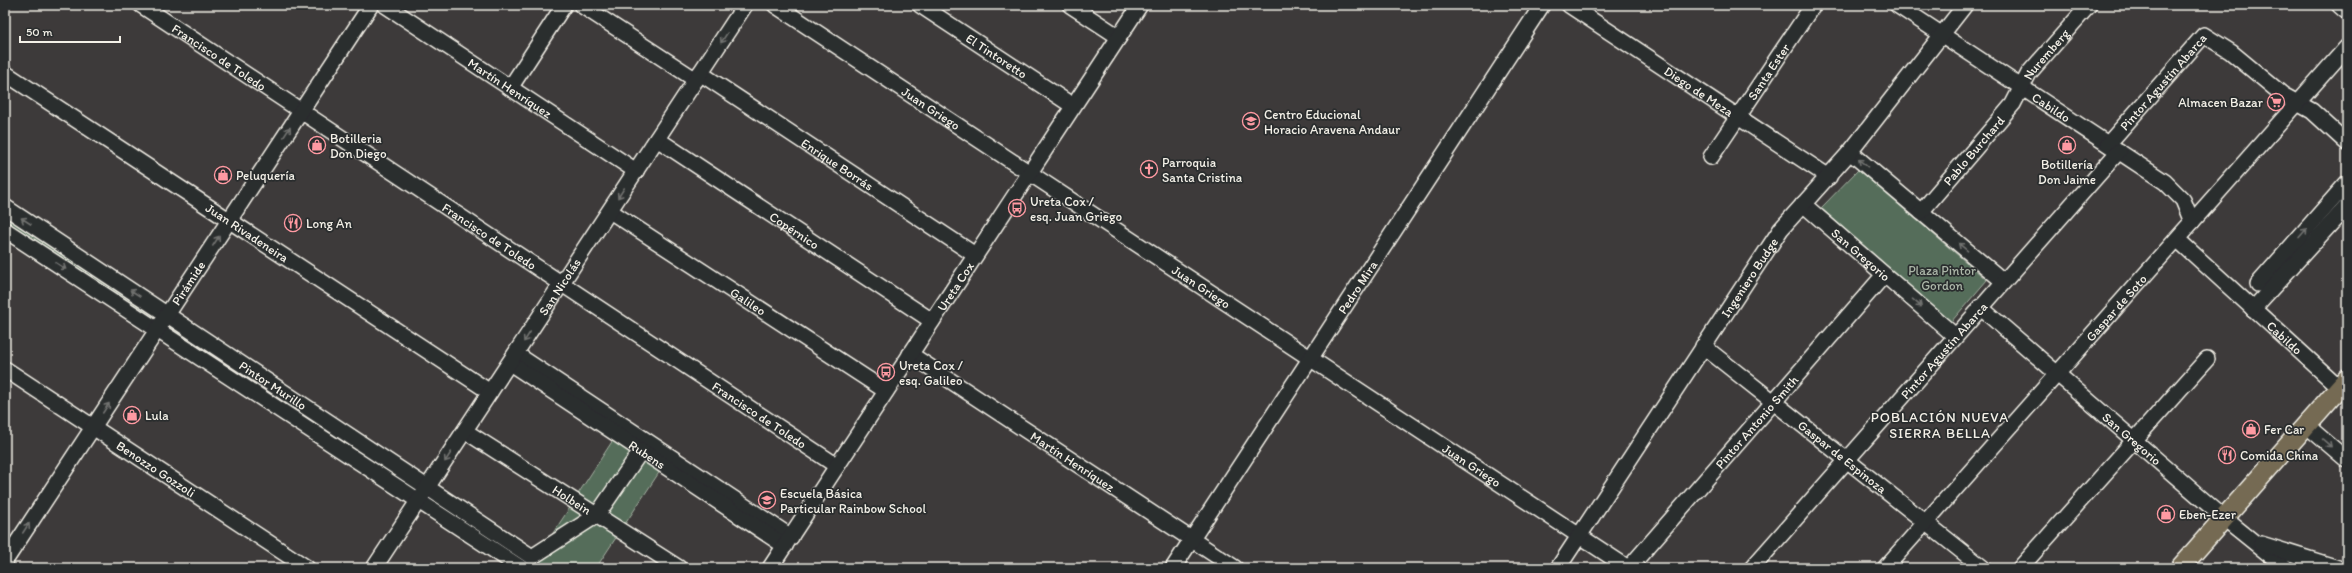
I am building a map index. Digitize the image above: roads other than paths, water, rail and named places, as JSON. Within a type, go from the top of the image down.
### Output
[{"type":"main road","points":[[2180,568],[2343,384]]},
{"type":"street","name":"Francisco de Toledo","points":[[141,5],[837,466]]},
{"type":"street","name":"Pirámide","points":[[5,561],[371,5]]},
{"type":"street","name":"Martín Henríquez","points":[[385,5],[636,171]]},
{"type":"street","points":[[510,88],[564,5]]},
{"type":"street","name":"Enrique Borrás","points":[[581,5],[700,73],[977,251]]},
{"type":"street","name":"San Nicolás","points":[[374,568],[745,5]]},
{"type":"street","name":"Juan Griego","points":[[775,5],[1629,568]]},
{"type":"street","name":"El Tintoretto","points":[[920,5],[1075,103]]},
{"type":"street","name":"El Tintoretto","points":[[934,5],[1075,103]]},
{"type":"street","points":[[1070,5],[1119,37]]},
{"type":"street","name":"Ureta Cox","points":[[770,568],[1028,173],[1140,5]]},
{"type":"street","name":"Pedro Mira","points":[[1173,568],[1542,5]]},
{"type":"street","name":"Diego de Meza","points":[[1569,5],[1829,177]]},
{"type":"street","name":"Santa Ester","points":[[1711,157],[1813,5]]},
{"type":"street","name":"Cabildo","points":[[1898,5],[2113,147],[2172,188],[2183,200],[2192,222]]},
{"type":"street","name":"Ingeniero Budge","points":[[1558,568],[1774,238],[1850,152],[1965,5]]},
{"type":"street","name":"Nuremberg","points":[[2021,87],[2029,73],[2089,5]]},
{"type":"street","points":[[2339,5],[2347,12]]},
{"type":"street","name":"Pintor Agustín Abarca","points":[[1752,568],[2003,281],[2204,35],[2231,52],[2283,94],[2298,102]]},
{"type":"street","name":"Gaspar de Soto","points":[[1884,568],[2347,47]]},
{"type":"street","name":"Juan Rivadeneira","points":[[5,73],[490,392]]},
{"type":"street","name":"Pablo Burchard","points":[[1921,212],[2013,104],[2021,87]]},
{"type":"street","points":[[2298,102],[2347,143]]},
{"type":"street","name":"Copérnico","points":[[657,139],[932,321]]},
{"type":"street","points":[[1850,152],[2003,281]]},
{"type":"street","points":[[2253,309],[2347,183]]},
{"type":"street","name":"San Gregorio","points":[[1804,204],[1955,336]]},
{"type":"street","points":[[2258,284],[2283,267],[2347,206]]},
{"type":"street","name":"Pintor Murillo","points":[[5,208],[168,314],[427,488],[532,563]]},
{"type":"street","name":"Galileo","points":[[610,210],[886,392]]},
{"type":"street","name":"Pintor Murillo","points":[[5,230],[521,568]]},
{"type":"street","name":"Cabildo","points":[[2177,239],[2253,309],[2343,384]]},
{"type":"street","name":"Pintor Antonio Smith","points":[[1629,568],[1884,275]]},
{"type":"street","name":"San Gregorio","points":[[1980,307],[2224,518],[2286,568]]},
{"type":"street","name":"Gaspar de Espinoza","points":[[1703,346],[1983,568]]},
{"type":"street","name":"Martín Henríquez","points":[[910,354],[1235,568]]},
{"type":"street","name":"Rubens","points":[[513,359],[641,452],[788,541]]},
{"type":"street","name":"Rubens","points":[[513,359],[788,541]]},
{"type":"street","points":[[2020,568],[2207,359]]},
{"type":"street","name":"Benozzo Gozzoli","points":[[5,369],[307,568]]},
{"type":"street","points":[[2306,425],[2347,460]]},
{"type":"street","name":"Holbein","points":[[465,431],[595,517],[679,568]]},
{"type":"street","points":[[532,563],[595,517],[641,452]]},
{"type":"street","name":"Holbein","points":[[595,517],[661,568]]},
{"type":"street","points":[[2254,542],[2338,568]]},
{"type":"place","name":"Almacen Bazar","points":[[2276,102]]},
{"type":"place","name":"Centro Educional Horacio Aravena Andaur","points":[[1251,121]]},
{"type":"place","name":"Botilleria Don Diego","points":[[317,145]]},
{"type":"place","name":"Botillería Don Jaime","points":[[2067,145]]},
{"type":"place","name":"Parroquia Santa Cristina","points":[[1149,169]]},
{"type":"place","name":"Peluquería","points":[[223,175]]},
{"type":"place","name":"Ureta Cox / esq. Juan Griego","points":[[1017,208]]},
{"type":"place","name":"Long An","points":[[293,223]]},
{"type":"place","name":"Ureta Cox / esq. Galileo","points":[[886,372]]},
{"type":"place","name":"Lula","points":[[132,415]]},
{"type":"place","name":"Fer Car","points":[[2251,429]]},
{"type":"place","name":"Comida China","points":[[2227,455]]},
{"type":"place","name":"Escuela Básica Particular Rainbow School","points":[[767,500]]},
{"type":"place","name":"Eben-Ezer","points":[[2166,514]]},
{"type":"district","name":"POBLACIÓN NUEVA SIERRA BELLA","points":[[1940,426]]},
{"type":"park label","name":"Plaza Pintor Gordon","points":[[1942,278]]}]
